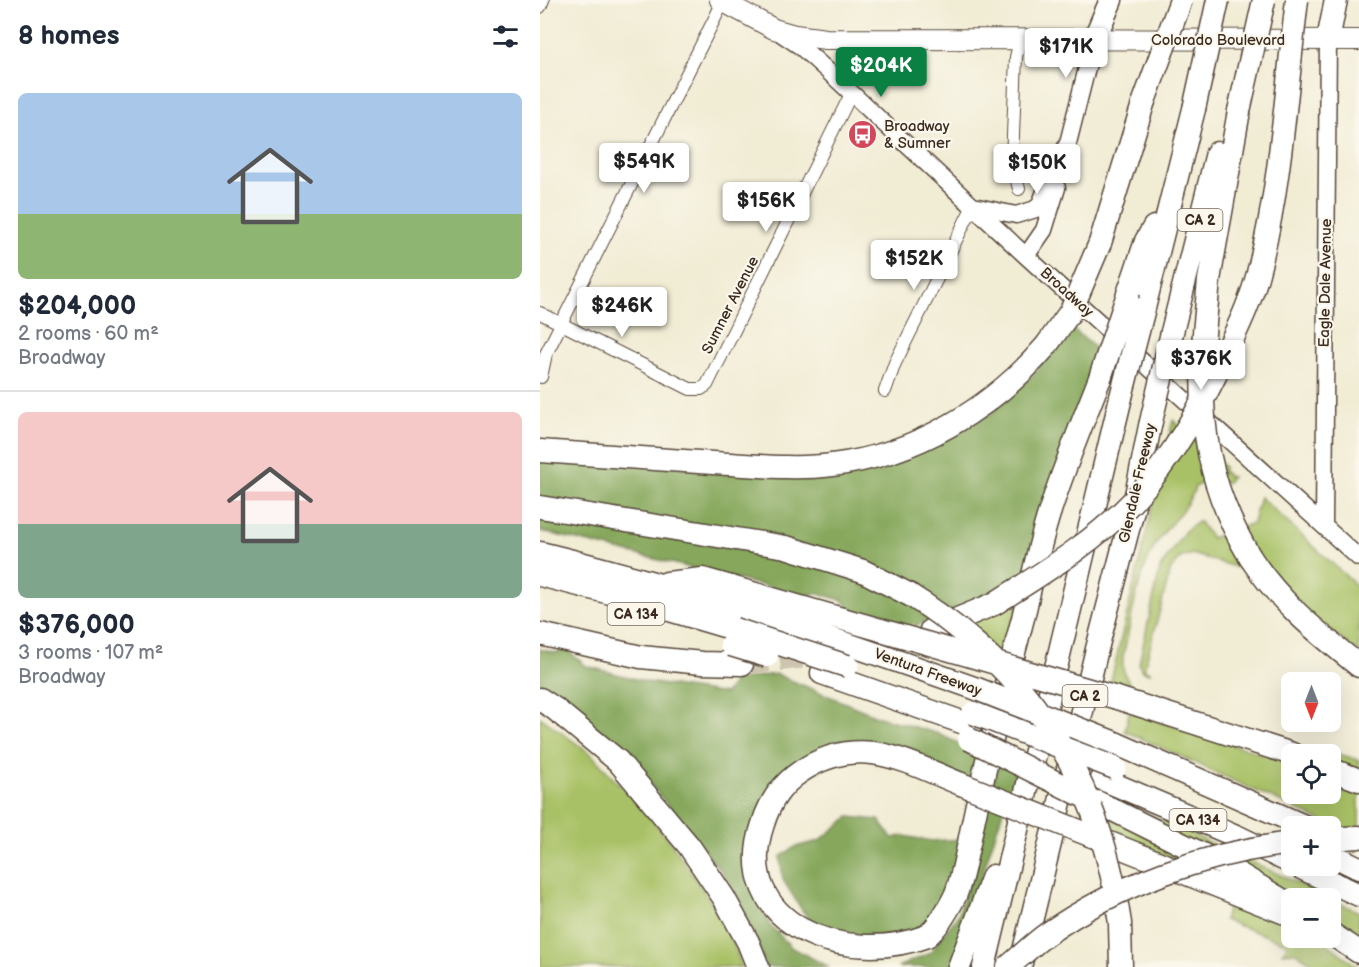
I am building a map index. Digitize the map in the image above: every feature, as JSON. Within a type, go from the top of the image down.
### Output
[{"type":"highway","points":[[1095,40],[1111,0]]},
{"type":"highway","points":[[540,451],[808,467],[855,461],[944,430],[998,393],[1032,363],[1071,311],[1100,243],[1143,104],[1181,0]]},
{"type":"highway","name":"CA 2","points":[[984,967],[1121,397],[1194,109],[1218,0]]},
{"type":"highway","name":"Glendale Freeway","points":[[1020,967],[1133,510],[1172,332],[1234,110],[1255,0]]},
{"type":"highway","points":[[1264,0],[1234,110],[1209,280],[1203,344],[1202,406],[1209,461],[1228,517],[1265,580],[1300,618],[1359,666]]},
{"type":"highway","points":[[931,630],[994,604],[1041,574],[1098,531],[1131,503],[1184,434],[1214,379],[1241,321],[1258,275],[1272,211],[1297,0]]},
{"type":"highway","points":[[1328,40],[1336,0]]},
{"type":"highway","points":[[1170,203],[1146,241],[1100,378],[1064,470],[1048,519],[988,758],[981,792],[964,866],[956,894],[944,917],[933,931],[903,951],[884,958],[862,961],[843,960],[823,954],[794,936],[778,922],[762,889],[756,854],[768,808],[779,790],[793,777],[827,757],[854,752],[876,753],[961,784],[981,792],[1092,836],[1248,898],[1281,911]]},
{"type":"highway","points":[[540,507],[786,547],[864,571],[910,595],[975,642],[1003,669],[1038,710],[1065,752],[1083,788],[1099,828],[1113,882],[1120,923],[1121,967]]},
{"type":"highway","name":"Ventura Freeway","points":[[540,553],[657,584],[844,642],[972,714],[1281,818]]},
{"type":"highway","points":[[540,565],[761,628],[972,714],[1096,802],[1224,865],[1281,899]]},
{"type":"highway","points":[[540,575],[622,596],[732,637],[847,666],[972,714]]},
{"type":"highway","points":[[657,584],[703,579],[1117,698],[1281,750]]},
{"type":"highway","name":"CA 134","points":[[540,586],[732,637],[822,673],[940,713],[972,714]]},
{"type":"highway","points":[[540,634],[641,657],[742,664]]},
{"type":"highway","points":[[540,699],[618,761],[689,846],[724,898],[748,942],[758,967]]},
{"type":"highway","name":"Ventura Freeway","points":[[972,714],[1111,762],[1236,836],[1281,858]]},
{"type":"highway","points":[[1111,762],[1281,832]]},
{"type":"highway","points":[[1111,762],[1281,839]]},
{"type":"highway","points":[[1341,773],[1359,780]]},
{"type":"highway","points":[[958,967],[1027,787]]},
{"type":"highway","points":[[1034,967],[1061,796]]},
{"type":"highway","points":[[1341,838],[1359,837]]},
{"type":"highway","points":[[1341,844],[1359,853]]},
{"type":"highway","points":[[1008,967],[1046,935],[1097,903],[1149,878],[1235,852],[1281,846]]},
{"type":"highway","points":[[1341,859],[1359,868]]},
{"type":"highway","points":[[1341,869],[1359,878]]},
{"type":"highway","points":[[1318,876],[1359,896]]},
{"type":"highway","points":[[1341,935],[1359,941]]},
{"type":"highway","points":[[1341,940],[1359,952]]},
{"type":"main road","name":"Colorado Boulevard","points":[[722,1],[774,29],[795,35],[826,39],[1359,40]]},
{"type":"main road","name":"Broadway","points":[[774,29],[800,46],[1026,256],[1359,558]]},
{"type":"main road","points":[[1026,256],[1044,230],[1057,189],[1095,40]]},
{"type":"main road","name":"Eagle Dale Avenue","points":[[1324,526],[1328,40]]},
{"type":"main road","points":[[973,206],[1016,215],[1036,209],[1068,143]]},
{"type":"street","points":[[540,7],[543,0]]},
{"type":"street","points":[[541,376],[546,354],[722,1]]},
{"type":"street","points":[[1019,189],[1014,177],[1012,161],[1016,57],[1020,40]]},
{"type":"street","name":"Sumner Avenue","points":[[562,325],[690,389],[701,389],[707,385],[851,94]]},
{"type":"street","points":[[885,391],[895,363],[973,206]]},
{"type":"street","points":[[540,314],[562,325]]},
{"type":"green space","points":[[1068,325],[1100,352],[1030,569],[970,603],[908,629],[856,614],[842,600],[819,594],[802,595],[540,531],[540,516],[883,573],[540,499],[540,457],[798,475],[936,445],[992,413],[1034,374]]},
{"type":"green space","points":[[1173,420],[1224,467],[1223,473],[1232,477],[1226,483],[1205,481],[1195,487],[1188,502],[1156,544],[1139,584],[1123,656],[1123,666],[1126,678],[1135,689],[1210,718],[1109,689]]},
{"type":"green space","points":[[1260,497],[1359,588],[1359,653],[1249,571],[1192,554],[1180,558],[1171,569],[1144,669],[1151,673],[1142,671],[1139,664],[1160,568],[1185,531],[1199,521],[1211,538],[1253,523]]},
{"type":"green space","points":[[1025,592],[1007,659],[928,636]]},
{"type":"green space","points":[[540,649],[555,653],[566,649],[586,666],[647,682],[725,694],[736,679],[776,674],[879,717],[936,733],[985,755],[979,784],[866,746],[768,797],[752,889],[770,925],[792,948],[829,967],[766,967],[759,947],[722,872],[638,769],[553,689],[540,683]]},
{"type":"green space","points":[[1129,712],[1281,760],[1281,802],[1125,731]]},
{"type":"green space","points":[[540,717],[591,754],[668,838],[726,924],[742,967],[540,967]]},
{"type":"green space","points":[[1341,755],[1359,760],[1359,772],[1341,764]]},
{"type":"green space","points":[[998,762],[1016,771],[952,967],[898,967],[930,953],[958,915],[968,886]]},
{"type":"green space","points":[[1341,782],[1359,790],[1359,838],[1341,830],[1341,816],[1311,816],[1285,804],[1341,804]]},
{"type":"green space","points":[[1099,811],[1238,885],[1097,830]]},
{"type":"green space","points":[[1143,812],[1308,888],[1281,888],[1281,890],[1140,817]]},
{"type":"green space","points":[[849,817],[879,820],[892,838],[903,836],[932,841],[963,839],[949,893],[928,919],[908,938],[822,935],[802,910],[783,880],[780,857],[795,847],[819,841]]},
{"type":"green space","points":[[1231,898],[1281,914],[1281,941],[1224,920]]},
{"type":"green space","points":[[1341,904],[1359,912],[1359,943],[1341,930]]},
{"type":"green space","points":[[1285,948],[1333,948],[1358,967],[1320,967],[1295,952],[1282,953]]},
{"type":"tunnel","points":[[747,664],[832,654],[915,635]]},
{"type":"place","name":"Broadway & Sumner","points":[[863,135]]}]
